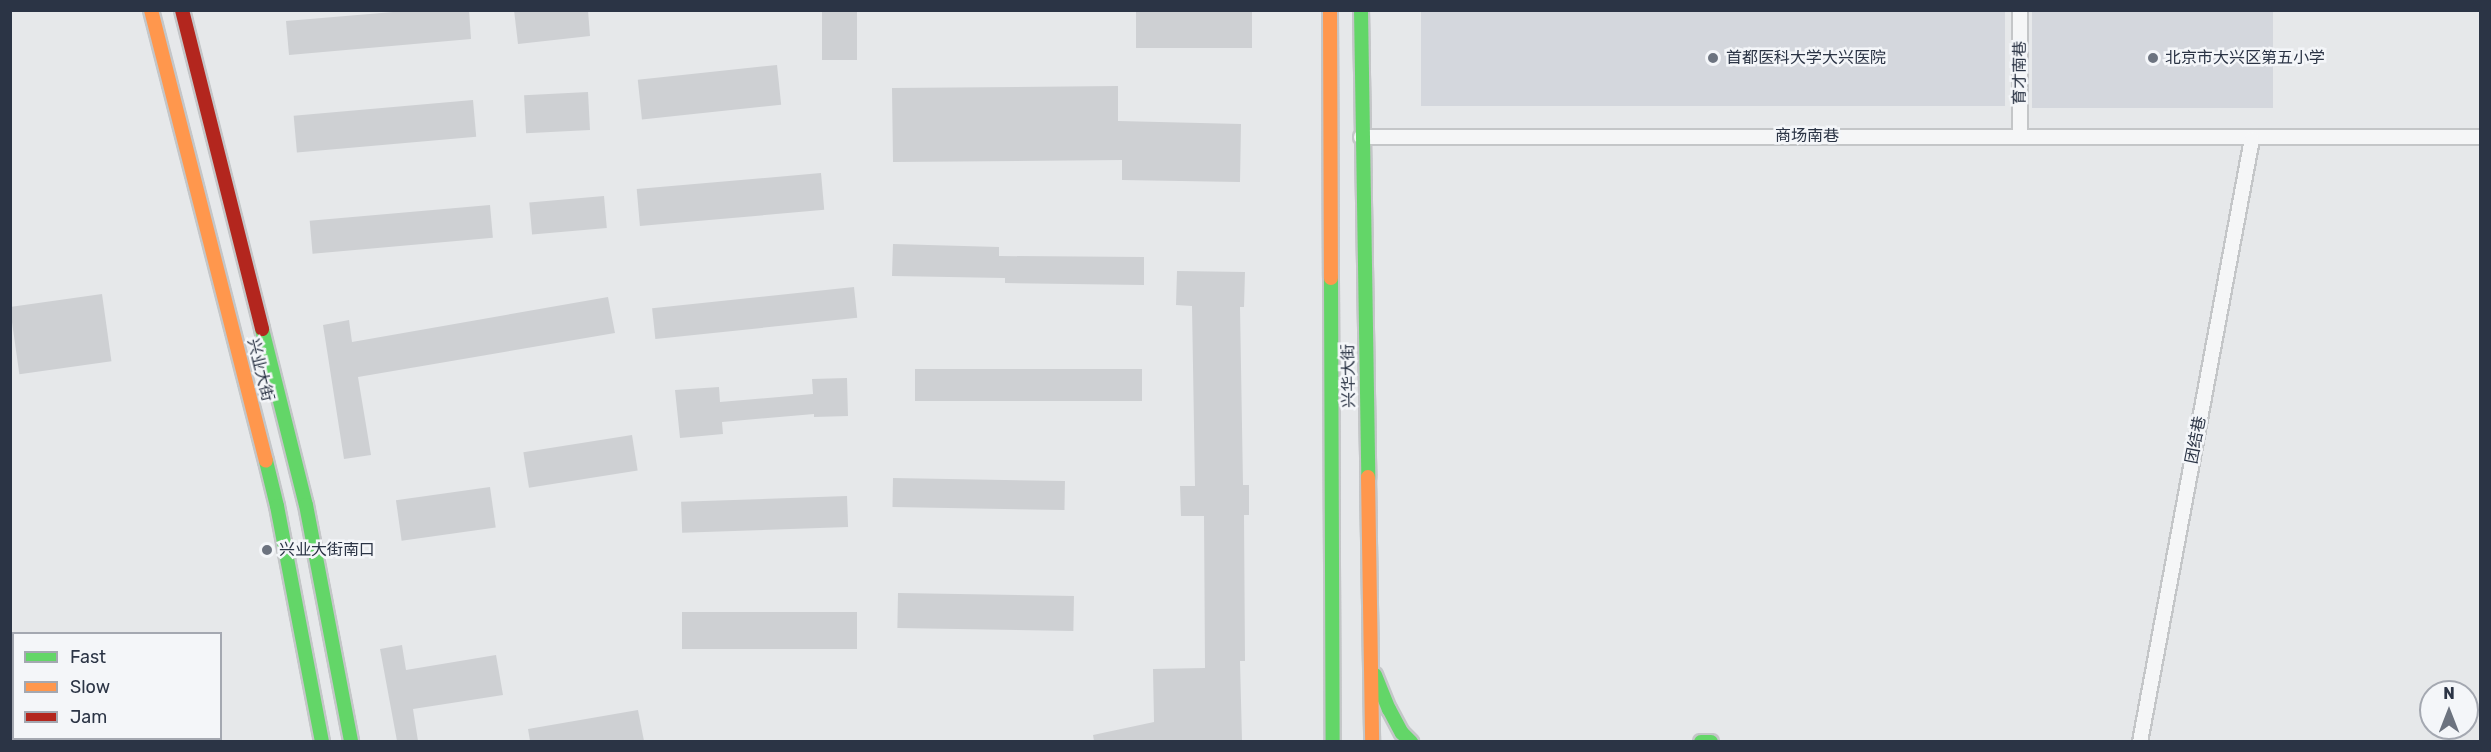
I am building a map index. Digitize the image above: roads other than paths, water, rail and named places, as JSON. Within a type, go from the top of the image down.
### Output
[{"type":"main road","name":"兴业大街","points":[[151,10],[277,506],[322,741]]},
{"type":"main road","name":"兴业大街","points":[[182,10],[306,505],[351,741]]},
{"type":"main road","name":"兴华大街","points":[[1330,10],[1333,741]]},
{"type":"main road","name":"兴华大街","points":[[1361,10],[1372,741]]},
{"type":"main road","points":[[1371,663],[1389,709],[1402,733],[1411,741]]},
{"type":"main road","points":[[1701,741],[1710,741]]},
{"type":"street","name":"育才南巷","points":[[2020,10],[2020,136]]},
{"type":"street","name":"商场南巷","points":[[1362,136],[2020,136],[2252,139],[2481,137]]},
{"type":"street","name":"团结巷","points":[[2140,741],[2252,139]]},
{"type":"place","name":"首都医科大学大兴医院","points":[[1713,58]]},
{"type":"place","name":"北京市大兴区第五小学","points":[[2153,58]]},
{"type":"place","name":"兴业大街南口","points":[[267,550]]}]
